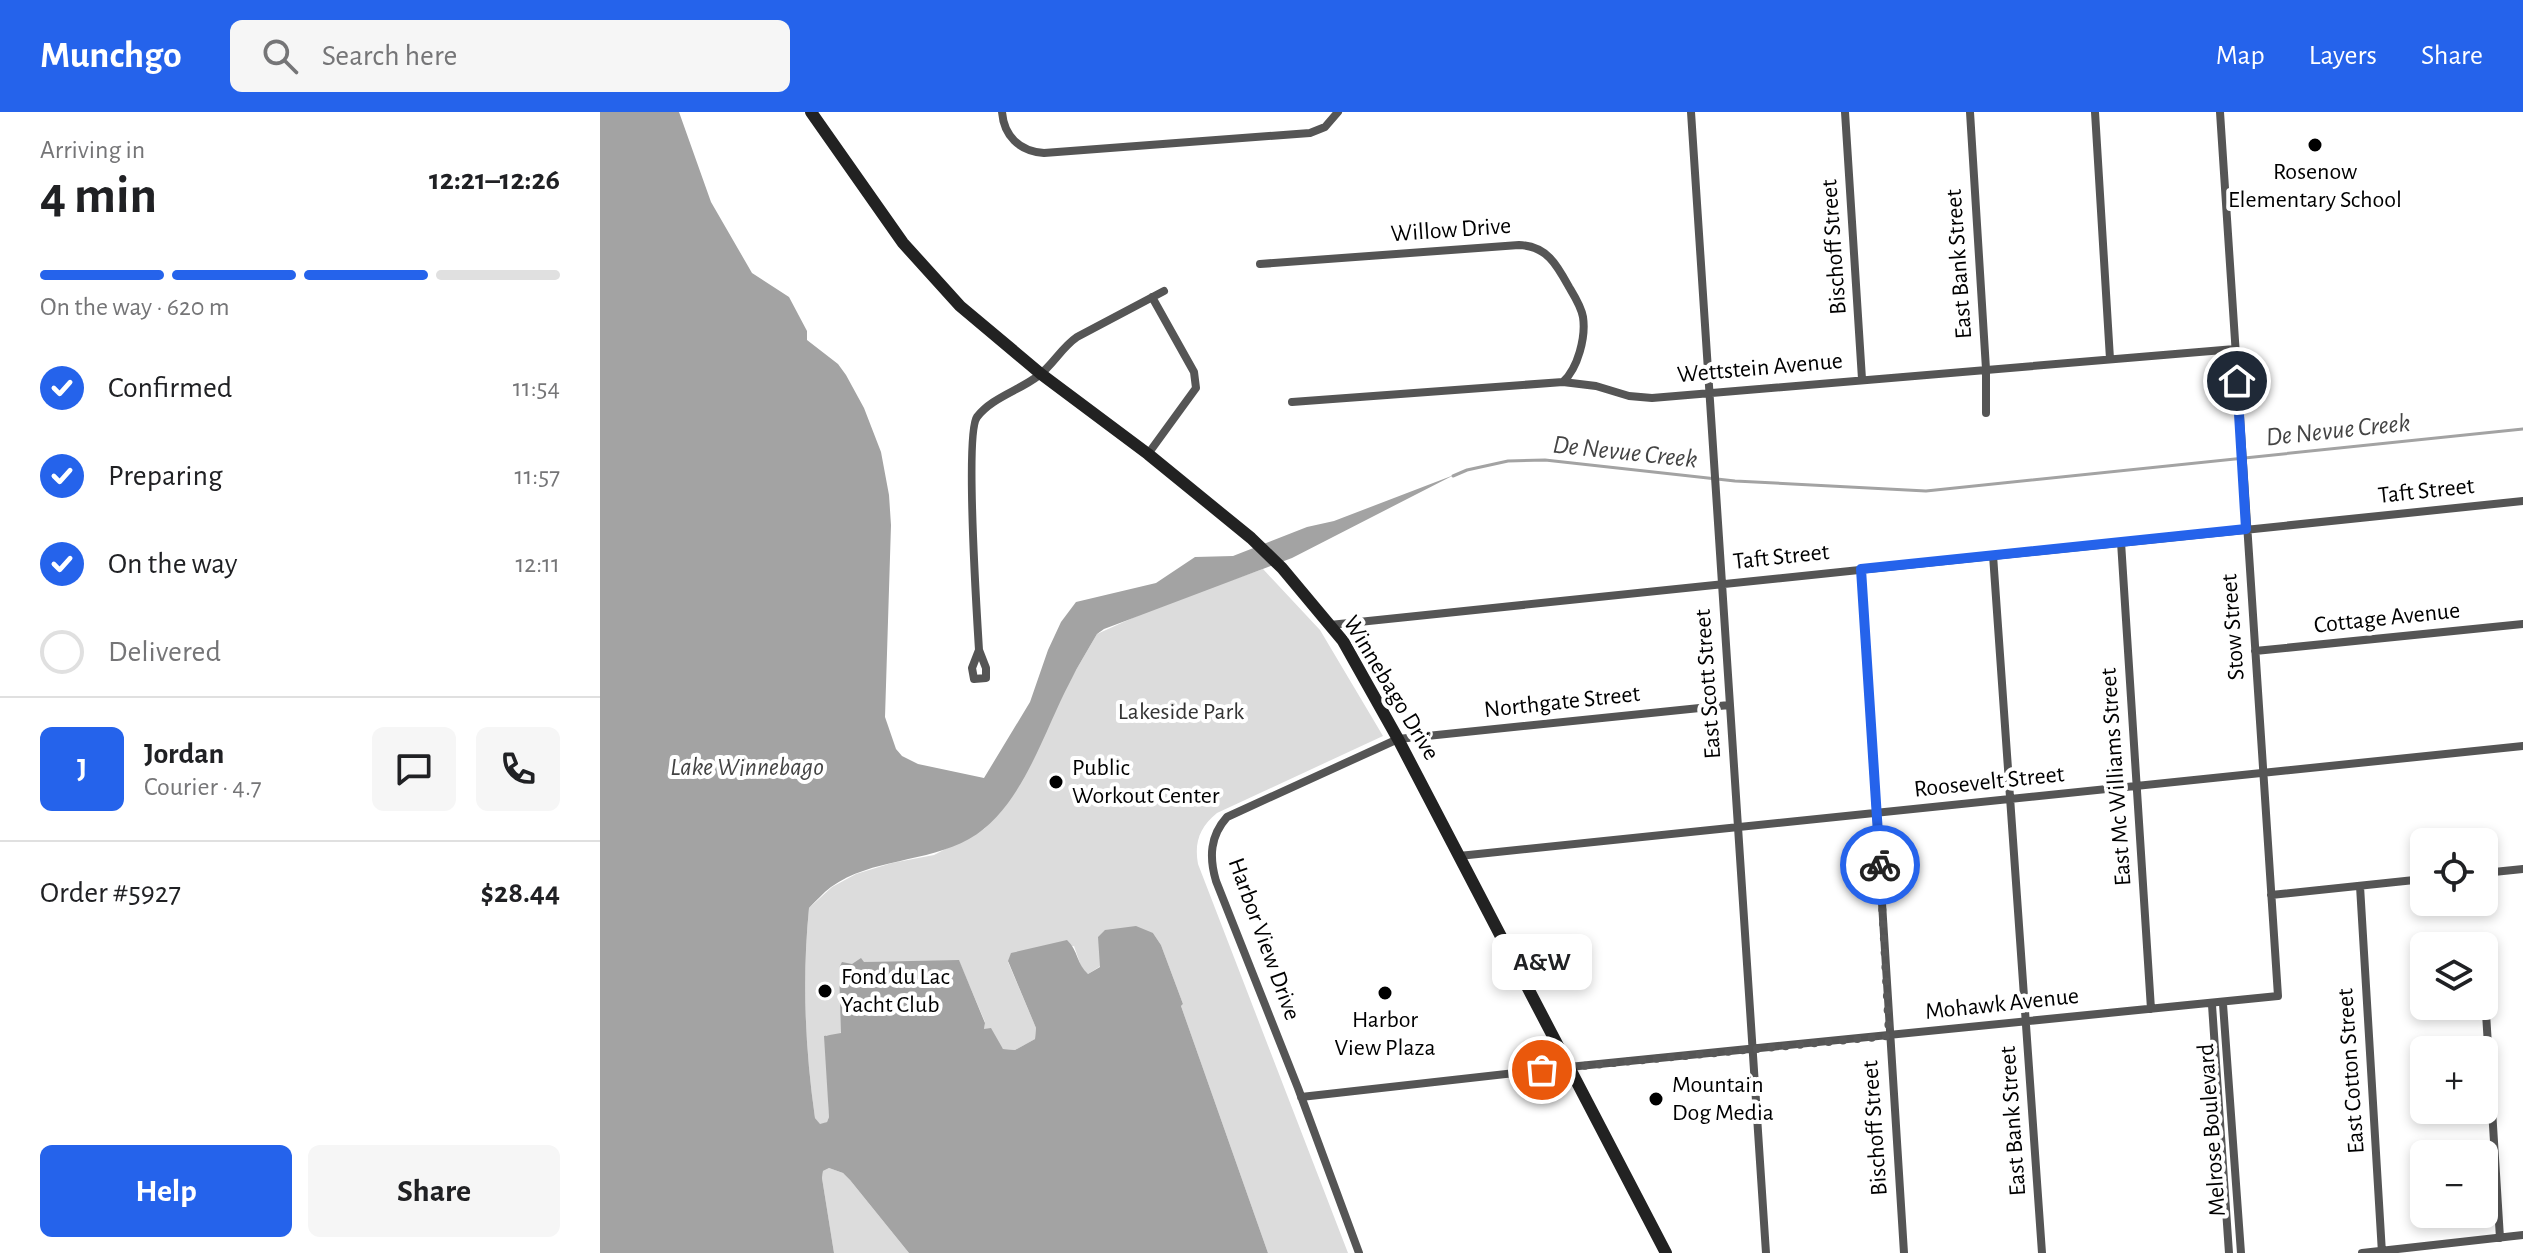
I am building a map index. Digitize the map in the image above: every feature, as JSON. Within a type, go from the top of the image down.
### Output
[{"type":"main road","name":"Winnebago Drive","points":[[811,112],[886,220],[970,315],[1251,538],[1282,568],[1343,641],[1398,739],[1666,1253]]},
{"type":"street","points":[[1002,112],[1005,128],[1015,142],[1029,151],[1044,153],[1310,133],[1325,127],[1338,112]]},
{"type":"street","name":"East Scott Street","points":[[1691,112],[1766,1253]]},
{"type":"street","name":"Bischoff Street","points":[[1845,112],[1862,379]]},
{"type":"street","name":"East Bank Street","points":[[1970,112],[1986,413]]},
{"type":"street","points":[[2095,112],[2110,359]]},
{"type":"street","name":"Stow Street","points":[[2220,112],[2278,996]]},
{"type":"street","name":"Willow Drive","points":[[1260,264],[1519,245],[1537,248],[1555,263],[1582,314],[1583,329],[1576,363],[1563,382]]},
{"type":"street","points":[[979,650],[973,428],[976,418],[987,407],[1041,374],[1064,346],[1077,337],[1164,291]]},
{"type":"street","points":[[1148,454],[1196,388],[1194,372],[1152,297]]},
{"type":"street","name":"Wettstein Avenue","points":[[1292,402],[1563,382],[1596,386],[1639,398],[2235,349]]},
{"type":"street","name":"Taft Street","points":[[1330,625],[2523,501]]},
{"type":"street","name":"East Mc Williams Street","points":[[2121,542],[2151,1009]]},
{"type":"street","name":"East Bank Street","points":[[1993,555],[2042,1253]]},
{"type":"street","name":"Bischoff Street","points":[[1861,569],[1904,1253]]},
{"type":"street","name":"Cottage Avenue","points":[[2255,651],[2523,624]]},
{"type":"street","name":"Northgate Street","points":[[1398,739],[1729,705]]},
{"type":"street","name":"Harbor View Drive","points":[[1359,1253],[1216,881],[1212,864],[1213,840],[1227,817],[1398,739]]},
{"type":"street","name":"Roosevelt Street","points":[[1459,856],[2523,746]]},
{"type":"street","points":[[2498,872],[2523,869]]},
{"type":"street","points":[[2271,895],[2410,881]]},
{"type":"street","name":"East Cotton Street","points":[[2360,886],[2382,1252]]},
{"type":"street","name":"Mohawk Avenue","points":[[1301,1097],[2278,996]]},
{"type":"street","name":"Melrose Boulevard","points":[[2223,1004],[2241,1253]]},
{"type":"street","name":"Melrose Boulevard","points":[[2212,1005],[2229,1253]]},
{"type":"street","points":[[2486,1020],[2500,1238]]},
{"type":"street","points":[[2362,1253],[2523,1235]]},
{"type":"green space","name":"Lakeside Park","points":[[1263,569],[1320,630],[1383,736],[1217,813],[1200,836],[1197,856],[1348,1253],[1268,1253],[1181,1006],[1183,1004],[1161,945],[1153,933],[1088,974],[1082,969],[1074,946],[1008,962],[1036,1028],[1035,1039],[1015,1050],[1003,1049],[984,1029],[985,1022],[959,961],[864,962],[840,1035],[826,1035],[829,1117],[827,1122],[820,1125],[815,1118],[807,1040],[805,987],[809,908],[832,887],[856,874],[934,855],[984,829],[1019,786],[1069,682],[1097,634],[1157,607]]},
{"type":"green space","points":[[829,1168],[843,1173],[850,1180],[909,1253],[834,1253],[822,1178],[823,1171]]},
{"type":"water","name":"Lake Winnebago","points":[[600,112],[679,112],[711,202],[752,273],[789,297],[807,331],[807,340],[838,364],[864,408],[881,452],[889,495],[891,525],[885,717],[896,749],[902,756],[918,764],[984,778],[1030,702],[1048,650],[1061,622],[1076,602],[1156,583],[1195,557],[1233,556],[1454,475],[1292,558],[1104,629],[1097,634],[1076,670],[1017,790],[987,826],[952,847],[881,865],[847,878],[828,889],[809,908],[805,987],[807,1040],[815,1118],[820,1124],[827,1122],[829,1117],[824,1036],[841,1033],[839,968],[842,962],[852,964],[861,958],[864,962],[959,960],[985,1023],[984,1029],[991,1028],[1003,1049],[1015,1050],[1035,1039],[1036,1028],[1008,961],[1011,953],[1067,940],[1088,974],[1100,967],[1098,937],[1105,930],[1136,926],[1153,933],[1161,945],[1183,1004],[1181,1006],[1268,1253],[909,1253],[850,1180],[843,1173],[829,1168],[823,1171],[822,1178],[834,1253],[600,1253]]},
{"type":"waterway","name":"De Nevue Creek","points":[[1453,476],[1508,461],[1545,460],[1735,481],[1926,491],[2523,429]]},
{"type":"way so far","points":[[1542,1070],[1889,1036],[1880,865]]},
{"type":"place","name":"Rosenow Elementary School","points":[[2315,145]]},
{"type":"place","name":"Public Workout Center","points":[[1056,782]]},
{"type":"place","name":"Fond du Lac Yacht Club","points":[[825,991]]},
{"type":"place","name":"Harbor View Plaza","points":[[1385,993]]},
{"type":"place","name":"A&W","points":[[1542,1070]]},
{"type":"place","name":"Mountain Dog Media","points":[[1656,1099]]},
{"type":"route","points":[[1880,865],[1861,569],[2246,529],[2237,381]]}]
